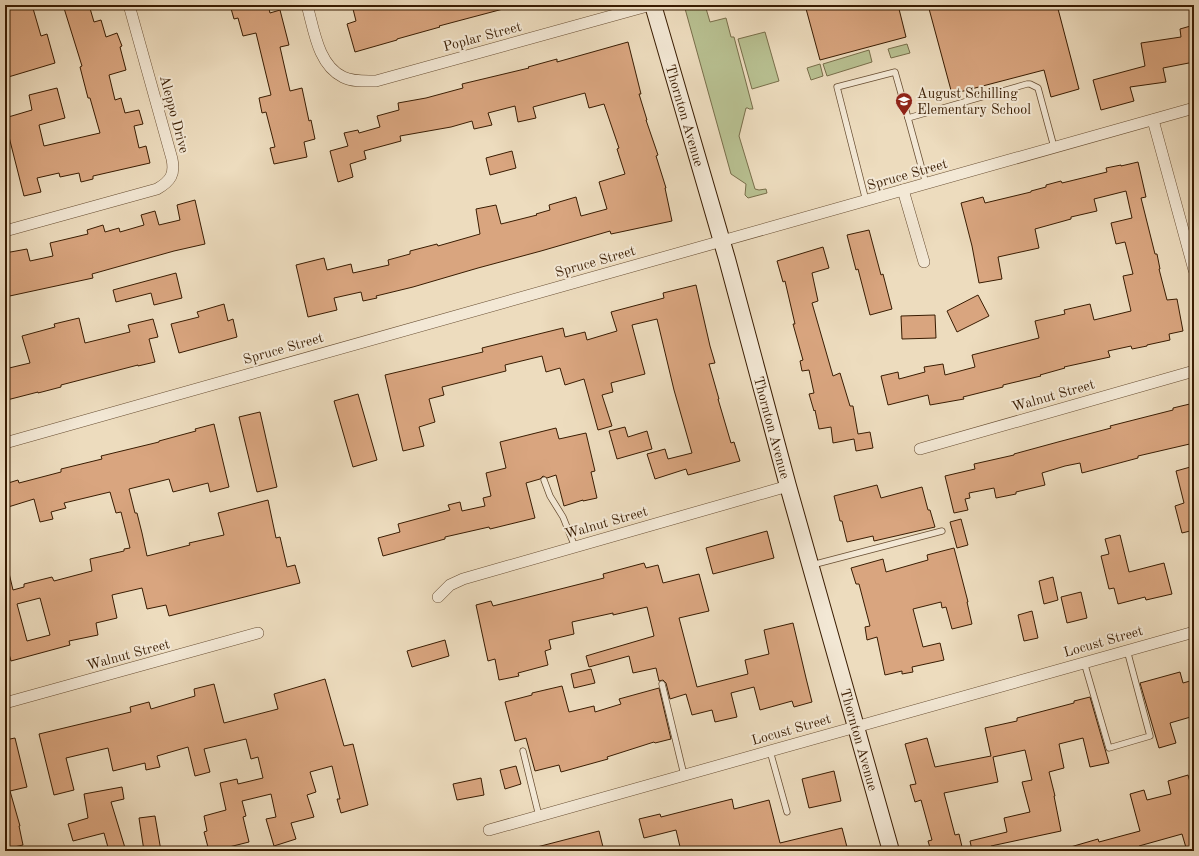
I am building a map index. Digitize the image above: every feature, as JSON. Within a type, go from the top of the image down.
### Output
[{"type":"main road","name":"Thornton Avenue","points":[[652,5],[738,296],[810,566],[891,851]]},
{"type":"street","name":"Aleppo Drive","points":[[5,231],[157,189],[172,177],[172,159],[129,5]]},
{"type":"street","name":"Poplar Street","points":[[307,5],[320,53],[329,68],[343,78],[360,82],[376,81],[652,5]]},
{"type":"street","name":"Spruce Street","points":[[5,443],[1194,108]]},
{"type":"street","points":[[1154,120],[1194,270]]},
{"type":"street","points":[[903,190],[924,262]]},
{"type":"street","name":"Walnut Street","points":[[920,449],[1194,371]]},
{"type":"street","name":"Walnut Street","points":[[438,597],[450,585],[463,579],[788,486]]},
{"type":"street","name":"Locust Street","points":[[489,830],[1194,632]]},
{"type":"street","name":"Walnut Street","points":[[5,703],[258,633]]},
{"type":"lane","points":[[866,201],[837,87],[895,72],[926,184]]},
{"type":"lane","points":[[908,118],[1030,84],[1038,88],[1054,147]]},
{"type":"lane","points":[[544,480],[550,496],[563,517],[574,547]]},
{"type":"lane","points":[[810,566],[942,531]]},
{"type":"lane","points":[[1084,662],[1109,748],[1150,736],[1127,650]]},
{"type":"lane","points":[[662,684],[684,775]]},
{"type":"lane","points":[[523,751],[539,816]]},
{"type":"lane","points":[[770,751],[787,812]]},
{"type":"green space","points":[[684,5],[705,5],[710,22],[726,18],[731,37],[734,37],[753,109],[746,108],[739,136],[755,189],[766,189],[767,193],[748,198],[745,195],[746,184],[731,174]]},
{"type":"green space","points":[[765,32],[779,81],[752,89],[738,39]]},
{"type":"green space","points":[[907,44],[910,53],[891,58],[888,49]]},
{"type":"green space","points":[[869,50],[872,62],[827,76],[823,64]]},
{"type":"green space","points":[[820,64],[823,76],[811,80],[807,68]]},
{"type":"building","points":[[5,5],[32,5],[41,36],[47,34],[55,63],[5,78]]},
{"type":"building","points":[[63,5],[89,5],[94,22],[101,20],[106,37],[117,33],[122,46],[120,47],[126,70],[109,75],[115,100],[121,98],[125,113],[139,110],[143,124],[134,126],[139,148],[146,146],[150,163],[93,176],[93,179],[81,182],[79,173],[60,177],[59,173],[37,178],[41,192],[24,196],[8,133],[5,134],[5,118],[32,110],[29,95],[57,88],[65,118],[39,125],[44,146],[100,133],[90,98],[88,98],[80,67],[82,66]]},
{"type":"building","points":[[230,5],[268,5],[270,13],[280,10],[289,45],[280,47],[290,91],[302,88],[309,121],[311,120],[315,139],[304,142],[307,157],[274,164],[270,148],[275,147],[266,112],[262,113],[259,98],[271,95],[256,33],[243,36],[238,18],[234,19]]},
{"type":"building","points":[[352,5],[502,5],[503,9],[439,26],[440,27],[355,52],[347,24],[356,21]]},
{"type":"building","points":[[805,5],[898,5],[906,37],[820,60]]},
{"type":"building","points":[[928,5],[1057,5],[1079,89],[1051,97],[1044,70],[952,94]]},
{"type":"building","points":[[1194,25],[1194,62],[1163,68],[1166,82],[1130,87],[1134,101],[1101,110],[1093,80],[1145,66],[1141,43],[1181,37],[1180,29]]},
{"type":"building","points":[[628,42],[641,94],[639,94],[658,155],[656,156],[666,188],[672,221],[611,234],[610,231],[413,287],[376,296],[377,298],[363,301],[361,292],[334,298],[337,310],[308,317],[296,265],[324,258],[327,270],[351,264],[353,273],[389,265],[388,260],[410,254],[410,251],[437,244],[438,246],[480,234],[476,209],[496,205],[501,224],[537,215],[536,214],[550,210],[549,205],[576,197],[581,216],[607,209],[599,182],[625,174],[617,149],[619,148],[604,104],[589,108],[585,93],[533,107],[536,118],[518,122],[515,106],[488,113],[492,125],[474,129],[472,121],[451,127],[400,136],[401,141],[364,151],[366,159],[350,164],[353,177],[338,182],[330,151],[348,146],[344,133],[358,130],[359,133],[380,127],[377,116],[399,110],[398,103],[426,98],[463,88],[462,84],[529,68],[528,67],[557,59],[557,62]]},
{"type":"building","points":[[512,151],[516,168],[490,175],[486,158]]},
{"type":"building","points":[[1138,162],[1146,197],[1141,198],[1155,254],[1157,254],[1159,269],[1167,300],[1177,299],[1183,331],[1169,334],[1170,340],[1132,349],[1131,346],[1108,351],[1110,357],[1064,367],[1065,368],[1040,375],[1041,376],[963,397],[964,399],[930,405],[928,395],[888,405],[881,376],[898,372],[899,379],[925,372],[924,367],[943,364],[945,375],[975,367],[972,355],[1039,338],[1035,321],[1065,314],[1064,310],[1090,304],[1094,320],[1131,311],[1123,276],[1133,274],[1125,242],[1116,244],[1111,223],[1132,218],[1126,191],[1094,199],[1097,211],[1071,217],[1071,219],[1035,229],[1039,248],[998,257],[1002,279],[979,283],[972,246],[961,203],[983,197],[985,203],[1031,192],[1046,187],[1046,185],[1061,181],[1062,183],[1107,172],[1106,168]]},
{"type":"building","points":[[195,200],[205,244],[92,274],[93,278],[5,297],[5,253],[27,249],[30,261],[53,256],[50,243],[88,234],[87,230],[103,225],[105,232],[119,228],[120,232],[144,225],[141,215],[155,211],[159,225],[180,220],[177,205]]},
{"type":"building","points":[[869,230],[892,309],[870,315],[847,235]]},
{"type":"building","points":[[823,247],[829,268],[812,273],[818,301],[812,303],[833,376],[840,373],[850,406],[853,406],[858,434],[870,432],[873,448],[856,451],[854,439],[833,443],[831,427],[819,429],[815,410],[814,411],[809,394],[814,393],[809,370],[802,371],[800,361],[803,360],[793,324],[795,324],[785,281],[783,282],[777,261]]},
{"type":"building","points":[[176,273],[182,298],[154,305],[151,293],[116,302],[113,290]]},
{"type":"building","points":[[696,285],[715,363],[709,364],[731,443],[734,442],[740,461],[688,475],[686,469],[655,479],[647,454],[665,449],[668,459],[692,453],[674,390],[657,319],[632,325],[645,374],[611,383],[613,392],[602,395],[612,426],[598,430],[584,379],[565,385],[560,368],[546,372],[542,356],[505,365],[506,371],[442,387],[444,395],[429,399],[435,422],[419,427],[424,446],[403,451],[385,375],[483,352],[482,348],[563,328],[565,337],[585,332],[587,340],[617,331],[611,312],[664,298],[663,293]]},
{"type":"building","points":[[978,295],[989,316],[957,332],[947,311]]},
{"type":"building","points":[[224,304],[228,321],[233,319],[237,337],[179,353],[171,324],[199,317],[197,312]]},
{"type":"building","points":[[935,315],[936,338],[902,339],[901,316]]},
{"type":"building","points":[[79,318],[85,343],[130,332],[128,325],[153,319],[158,337],[149,339],[155,362],[138,365],[61,385],[61,387],[7,400],[5,393],[5,369],[30,363],[22,336],[55,327],[54,324]]},
{"type":"building","points":[[358,394],[377,460],[353,467],[334,401]]},
{"type":"building","points":[[1194,403],[1194,443],[1138,456],[1138,458],[1082,473],[1080,463],[1065,466],[1042,473],[1045,485],[1016,492],[1016,494],[996,498],[994,488],[969,493],[970,498],[965,499],[968,510],[954,513],[945,476],[975,469],[974,464],[1014,455],[1111,428],[1110,426],[1173,410],[1173,408]]},
{"type":"building","points":[[260,412],[277,487],[257,492],[239,417]]},
{"type":"building","points":[[214,424],[229,487],[210,492],[208,483],[173,492],[169,479],[129,489],[135,513],[137,513],[147,556],[190,545],[189,543],[224,535],[218,513],[268,500],[276,538],[280,537],[287,567],[295,565],[300,583],[169,616],[166,605],[147,609],[142,588],[112,595],[117,618],[96,623],[98,635],[69,641],[70,645],[11,661],[5,639],[5,574],[9,573],[13,590],[24,587],[24,584],[52,577],[54,581],[92,571],[90,559],[124,551],[124,549],[130,548],[121,512],[116,513],[110,492],[64,503],[66,508],[51,512],[53,519],[40,522],[34,499],[5,508],[5,484],[18,480],[19,483],[61,472],[61,469],[102,459],[101,456],[159,442],[196,431],[195,429]],"holes":[[[40,598],[50,635],[27,641],[17,604]]]},
{"type":"building","points":[[625,427],[628,437],[647,431],[652,449],[617,459],[609,431]]},
{"type":"building","points":[[556,428],[559,439],[586,433],[595,471],[591,472],[597,498],[583,500],[564,506],[556,475],[547,478],[543,476],[540,479],[526,483],[535,518],[490,529],[489,527],[445,537],[445,539],[383,556],[378,538],[400,532],[398,524],[450,510],[448,505],[460,502],[462,511],[485,506],[483,498],[491,496],[486,473],[506,468],[500,442]]},
{"type":"building","points":[[1194,466],[1194,530],[1182,533],[1175,506],[1184,503],[1176,471]]},
{"type":"building","points":[[877,485],[881,498],[922,487],[928,510],[930,510],[935,527],[874,541],[873,536],[847,542],[834,496]]},
{"type":"building","points":[[961,519],[968,545],[957,548],[950,522]]},
{"type":"building","points":[[767,531],[774,558],[713,574],[706,548]]},
{"type":"building","points":[[1120,535],[1129,572],[1164,563],[1172,594],[1146,600],[1145,597],[1118,604],[1114,588],[1109,589],[1101,556],[1109,554],[1105,539]]},
{"type":"building","points":[[954,548],[972,624],[952,629],[946,607],[942,608],[941,602],[913,609],[923,647],[940,643],[944,660],[912,667],[913,672],[902,674],[902,671],[885,675],[877,637],[867,640],[865,627],[870,626],[859,584],[856,584],[851,568],[883,559],[886,572],[928,560],[927,555]]},
{"type":"building","points":[[644,563],[646,568],[658,565],[663,583],[699,574],[709,611],[679,618],[697,687],[748,674],[745,660],[769,654],[764,630],[793,623],[812,702],[794,707],[792,701],[760,710],[754,687],[731,693],[737,717],[715,722],[712,710],[692,715],[686,694],[670,699],[666,683],[663,680],[659,681],[656,668],[633,673],[629,656],[589,667],[586,656],[654,636],[647,607],[572,622],[574,634],[549,640],[551,649],[545,651],[548,665],[518,673],[519,676],[499,680],[495,659],[488,661],[476,605],[491,601],[493,606],[604,578],[603,574]]},
{"type":"building","points":[[1053,577],[1058,600],[1044,604],[1039,581]]},
{"type":"building","points":[[1081,592],[1087,618],[1067,623],[1061,597]]},
{"type":"building","points":[[1032,611],[1038,638],[1024,641],[1018,615]]},
{"type":"building","points":[[445,640],[449,656],[412,667],[407,651]]},
{"type":"building","points":[[591,669],[595,683],[574,688],[571,674]]},
{"type":"building","points":[[1180,672],[1183,683],[1190,681],[1194,695],[1194,716],[1170,723],[1176,743],[1159,748],[1140,683]]},
{"type":"building","points":[[325,679],[344,746],[353,744],[368,805],[341,813],[337,799],[340,799],[332,766],[310,772],[316,792],[307,795],[314,817],[291,823],[296,839],[274,846],[266,819],[276,817],[271,794],[242,801],[246,816],[243,817],[249,842],[229,847],[230,851],[209,851],[204,832],[207,831],[204,816],[226,810],[220,783],[237,779],[238,784],[263,778],[258,757],[251,759],[246,739],[204,749],[210,772],[195,776],[188,747],[157,756],[160,767],[146,770],[145,763],[113,771],[108,748],[66,758],[74,790],[54,795],[39,734],[131,712],[130,707],[149,702],[151,709],[195,696],[194,689],[214,684],[224,723],[278,709],[274,694]]},
{"type":"building","points":[[562,686],[569,712],[594,706],[595,712],[621,704],[619,699],[659,688],[671,739],[654,742],[607,757],[608,759],[561,772],[559,765],[535,771],[526,738],[515,741],[505,702],[532,695],[532,693]]},
{"type":"building","points":[[1090,697],[1109,763],[1090,767],[1083,738],[1059,744],[1064,768],[1049,772],[1061,831],[991,846],[991,848],[978,851],[972,850],[970,841],[1007,832],[1004,818],[1030,812],[1022,782],[1032,780],[1025,750],[993,757],[998,782],[944,793],[955,835],[959,834],[963,851],[931,851],[928,841],[932,840],[921,800],[915,802],[910,785],[916,784],[905,744],[927,738],[935,767],[991,756],[985,728],[1017,721],[1017,718],[1074,703],[1074,701]]},
{"type":"building","points":[[15,738],[27,787],[10,791],[20,826],[23,845],[5,849],[5,771],[8,770],[5,759],[5,740]]},
{"type":"building","points":[[516,766],[521,784],[505,789],[500,770]]},
{"type":"building","points":[[834,771],[841,801],[809,808],[802,779]]},
{"type":"building","points":[[1188,775],[1194,796],[1194,851],[1187,851],[1182,834],[1139,846],[1141,851],[1067,851],[1067,848],[1098,839],[1099,842],[1140,831],[1130,794],[1144,790],[1147,800],[1171,794],[1168,781]]},
{"type":"building","points":[[481,778],[484,795],[457,800],[453,784]]},
{"type":"building","points":[[122,787],[124,799],[111,802],[126,851],[109,851],[104,833],[73,841],[68,824],[88,818],[84,794]]},
{"type":"building","points":[[732,799],[734,809],[769,800],[780,843],[842,828],[848,851],[681,851],[676,830],[644,838],[639,819],[660,814],[661,817]]},
{"type":"building","points":[[155,816],[161,851],[144,851],[139,818]]},
{"type":"building","points":[[599,831],[604,851],[538,851],[537,847]]},
{"type":"place","name":"August Schilling Elementary School","points":[[904,116]]}]
